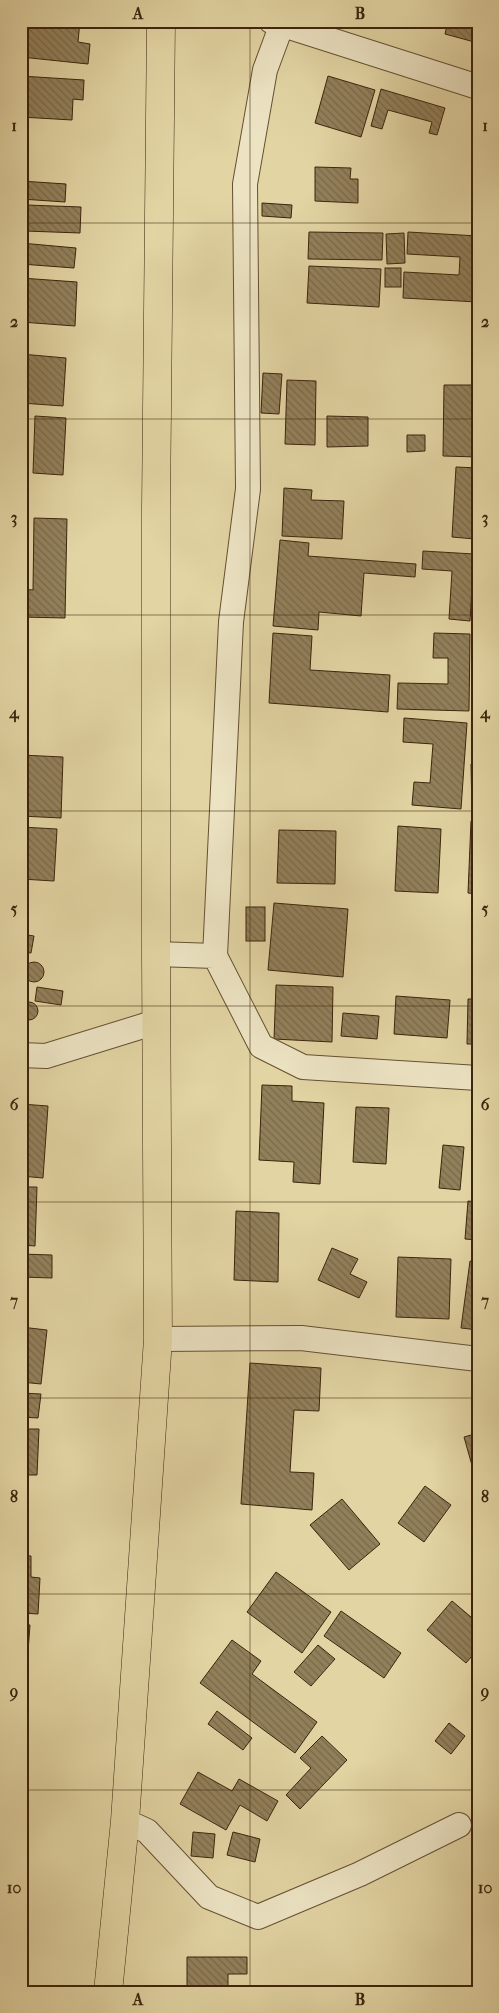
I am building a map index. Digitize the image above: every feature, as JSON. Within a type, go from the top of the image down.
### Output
[{"type":"main road","points":[[108,1992],[125,1821],[158,1339],[156,507],[161,21]]},
{"type":"street","points":[[478,86],[276,23],[265,70],[245,184],[248,489],[231,622],[215,956],[261,1046],[303,1067],[478,1078]]},
{"type":"street","points":[[156,954],[215,956]]},
{"type":"street","points":[[21,1055],[46,1056],[156,1022]]},
{"type":"street","points":[[158,1339],[301,1338],[478,1359]]},
{"type":"street","points":[[125,1821],[147,1831],[209,1897],[258,1917],[360,1874],[459,1825]]},
{"type":"building","points":[[21,21],[80,21],[78,42],[90,44],[88,64],[21,57]]},
{"type":"building","points":[[414,21],[435,21],[432,28]]},
{"type":"building","points":[[448,21],[478,21],[478,43],[445,34]]},
{"type":"building","points":[[21,76],[84,80],[83,100],[73,99],[72,120],[21,117]]},
{"type":"building","points":[[328,76],[375,90],[361,137],[315,123]]},
{"type":"building","points":[[381,89],[445,108],[437,135],[429,133],[432,122],[388,110],[382,129],[371,126]]},
{"type":"building","points":[[315,167],[351,168],[350,179],[358,179],[358,203],[315,201]]},
{"type":"building","points":[[21,181],[66,184],[65,202],[21,199]]},
{"type":"building","points":[[262,203],[292,205],[291,218],[262,216]]},
{"type":"building","points":[[26,205],[81,207],[80,233],[25,231]]},
{"type":"building","points":[[309,232],[383,233],[382,260],[308,259]]},
{"type":"building","points":[[408,232],[478,236],[478,302],[403,298],[404,272],[459,275],[460,257],[407,254]]},
{"type":"building","points":[[404,233],[405,263],[387,264],[386,234]]},
{"type":"building","points":[[21,243],[76,248],[74,268],[21,264]]},
{"type":"building","points":[[309,266],[381,269],[379,307],[307,303]]},
{"type":"building","points":[[385,268],[401,268],[401,287],[385,287]]},
{"type":"building","points":[[21,278],[77,282],[75,326],[21,322]]},
{"type":"building","points":[[21,354],[66,358],[63,406],[21,403]]},
{"type":"building","points":[[263,373],[282,374],[279,414],[261,413]]},
{"type":"building","points":[[287,380],[316,381],[315,445],[285,444]]},
{"type":"building","points":[[444,385],[478,385],[478,457],[443,456]]},
{"type":"building","points":[[35,416],[66,418],[63,475],[33,473]]},
{"type":"building","points":[[327,416],[368,417],[368,446],[327,447]]},
{"type":"building","points":[[407,435],[425,435],[425,451],[407,452]]},
{"type":"building","points":[[456,467],[478,468],[475,539],[452,537]]},
{"type":"building","points":[[284,488],[312,490],[311,500],[344,501],[342,539],[282,536]]},
{"type":"building","points":[[34,518],[67,519],[65,618],[21,617],[21,589],[33,590]]},
{"type":"building","points":[[280,540],[309,543],[308,556],[416,564],[415,577],[364,573],[361,616],[319,612],[318,630],[273,626]]},
{"type":"building","points":[[423,551],[474,554],[470,621],[449,619],[452,571],[422,569]]},
{"type":"building","points":[[273,633],[312,636],[310,670],[390,675],[388,712],[269,703]]},
{"type":"building","points":[[434,633],[470,634],[469,711],[397,709],[398,683],[448,684],[448,658],[433,658]]},
{"type":"building","points":[[404,718],[467,723],[461,809],[412,805],[414,782],[430,783],[433,744],[403,742]]},
{"type":"building","points":[[21,755],[63,757],[61,818],[21,816]]},
{"type":"building","points":[[471,764],[478,764],[478,815],[472,815]]},
{"type":"building","points":[[471,821],[478,821],[478,894],[468,893]]},
{"type":"building","points":[[398,826],[441,829],[438,893],[395,891]]},
{"type":"building","points":[[21,827],[57,829],[54,881],[21,879]]},
{"type":"building","points":[[279,830],[336,831],[335,884],[277,883]]},
{"type":"building","points":[[21,898],[26,899],[21,929]]},
{"type":"building","points":[[274,903],[348,909],[343,977],[268,970]]},
{"type":"building","points":[[246,907],[265,907],[265,941],[246,941]]},
{"type":"building","points":[[21,934],[34,936],[31,953],[21,952]]},
{"type":"building","points":[[34,962],[41,965],[44,972],[41,979],[34,982],[27,979],[24,972],[27,965]]},
{"type":"building","points":[[276,985],[333,987],[332,1042],[274,1039]]},
{"type":"building","points":[[37,987],[63,991],[61,1005],[35,1001]]},
{"type":"building","points":[[396,996],[450,1000],[447,1038],[394,1034]]},
{"type":"building","points":[[468,999],[478,999],[478,1044],[467,1044]]},
{"type":"building","points":[[29,1002],[35,1005],[38,1011],[35,1017],[29,1020],[23,1017],[20,1011],[23,1005]]},
{"type":"building","points":[[343,1013],[379,1016],[377,1039],[341,1036]]},
{"type":"building","points":[[262,1085],[292,1086],[292,1101],[324,1103],[320,1184],[293,1182],[294,1162],[259,1160]]},
{"type":"building","points":[[21,1104],[48,1106],[43,1178],[21,1176]]},
{"type":"building","points":[[356,1107],[389,1108],[386,1164],[353,1162]]},
{"type":"building","points":[[443,1145],[464,1147],[460,1190],[439,1188]]},
{"type":"building","points":[[475,1166],[478,1166],[478,1191],[474,1191]]},
{"type":"building","points":[[21,1187],[37,1187],[35,1246],[21,1245]]},
{"type":"building","points":[[468,1201],[478,1202],[478,1240],[465,1239]]},
{"type":"building","points":[[236,1211],[279,1213],[278,1282],[234,1280]]},
{"type":"building","points":[[332,1248],[358,1259],[350,1274],[367,1282],[359,1298],[318,1280]]},
{"type":"building","points":[[21,1254],[52,1255],[52,1278],[21,1277]]},
{"type":"building","points":[[398,1257],[451,1259],[449,1319],[396,1317]]},
{"type":"building","points":[[470,1261],[478,1262],[478,1330],[461,1328]]},
{"type":"building","points":[[21,1327],[47,1330],[41,1384],[21,1382]]},
{"type":"building","points":[[250,1363],[321,1368],[319,1411],[294,1410],[290,1472],[314,1473],[312,1510],[241,1504]]},
{"type":"building","points":[[21,1393],[41,1394],[38,1418],[21,1417]]},
{"type":"building","points":[[21,1429],[39,1429],[37,1475],[21,1475]]},
{"type":"building","points":[[478,1433],[478,1467],[473,1469],[464,1437]]},
{"type":"building","points":[[425,1486],[451,1505],[424,1542],[398,1523]]},
{"type":"building","points":[[342,1499],[380,1544],[349,1570],[310,1525]]},
{"type":"building","points":[[21,1555],[31,1556],[31,1577],[40,1578],[38,1614],[21,1613]]},
{"type":"building","points":[[276,1572],[331,1612],[302,1653],[247,1612]]},
{"type":"building","points":[[452,1601],[478,1623],[478,1649],[466,1663],[427,1630]]},
{"type":"building","points":[[341,1611],[401,1653],[384,1678],[324,1636]]},
{"type":"building","points":[[21,1624],[30,1625],[26,1678],[21,1678]]},
{"type":"building","points":[[232,1640],[261,1661],[252,1674],[317,1722],[295,1753],[200,1683]]},
{"type":"building","points":[[318,1645],[335,1659],[311,1686],[294,1672]]},
{"type":"building","points":[[217,1711],[252,1738],[243,1750],[208,1724]]},
{"type":"building","points":[[449,1723],[465,1736],[451,1754],[435,1741]]},
{"type":"building","points":[[322,1736],[347,1760],[300,1809],[286,1795],[311,1768],[300,1758]]},
{"type":"building","points":[[198,1772],[232,1791],[239,1779],[278,1801],[267,1821],[240,1805],[226,1830],[180,1804]]},
{"type":"building","points":[[21,1775],[27,1775],[24,1802],[21,1802]]},
{"type":"building","points":[[193,1832],[215,1834],[213,1858],[191,1856]]},
{"type":"building","points":[[233,1832],[260,1839],[255,1862],[227,1855]]},
{"type":"building","points":[[187,1957],[247,1957],[247,1974],[228,1974],[228,1992],[187,1992]]}]
